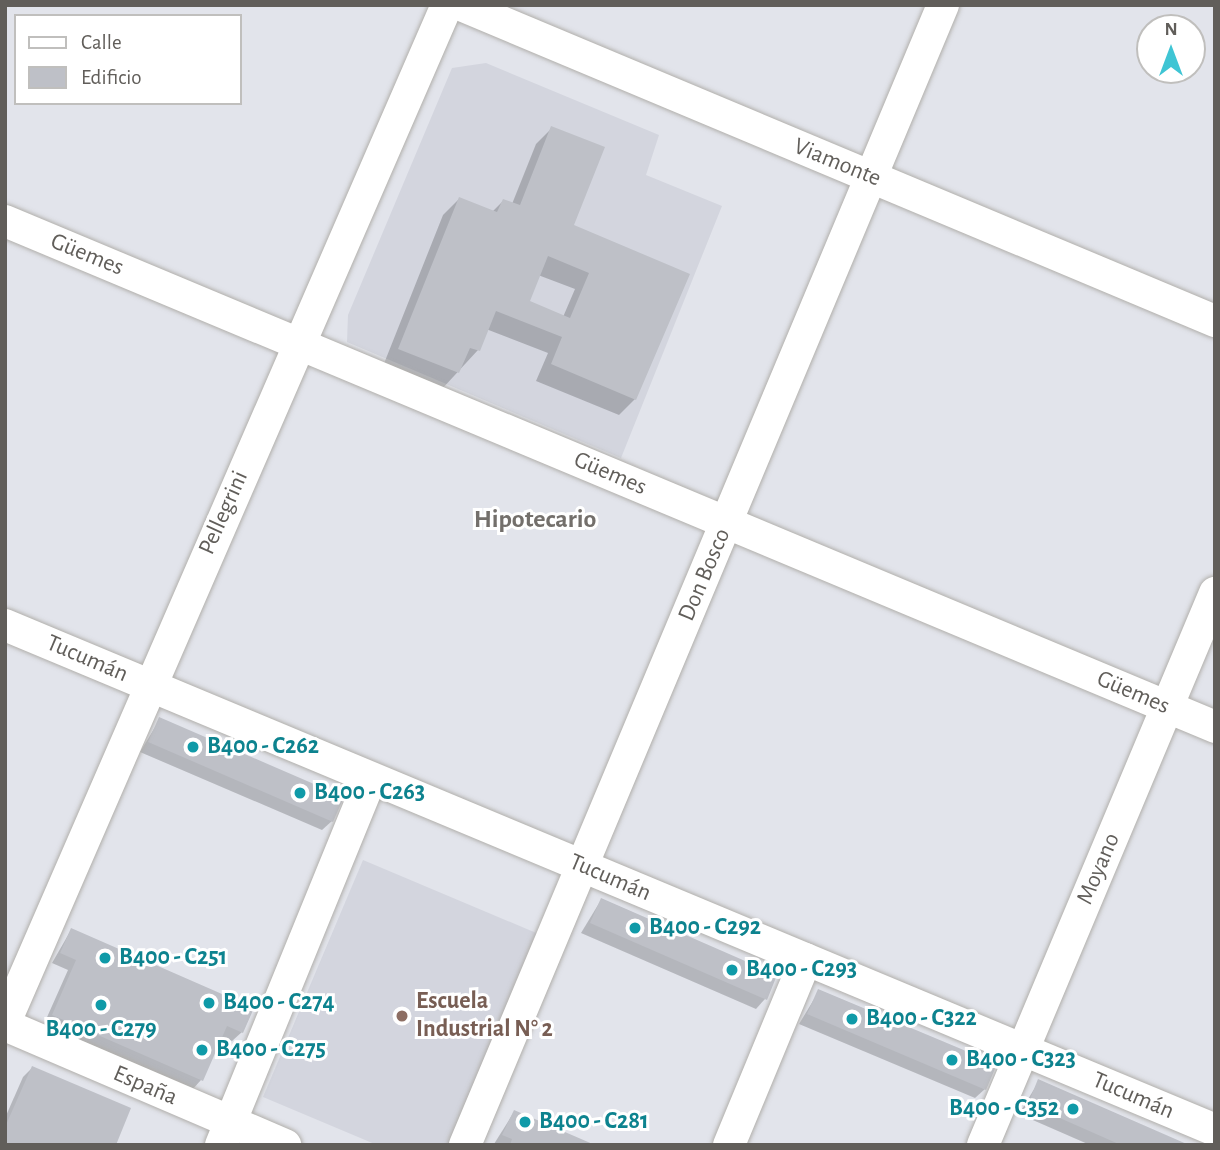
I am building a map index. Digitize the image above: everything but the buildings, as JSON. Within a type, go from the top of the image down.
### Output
[{"type":"street","name":"Pellegrini","points":[[5,1023],[148,684],[447,5]]},
{"type":"street","name":"Viamonte","points":[[461,5],[1215,321]]},
{"type":"street","name":"Don Bosco","points":[[465,1145],[873,178],[943,5]]},
{"type":"street","name":"Güemes","points":[[5,221],[1215,727]]},
{"type":"street","name":"Moyano","points":[[984,1145],[1215,593]]},
{"type":"street","name":"Tucumán","points":[[5,625],[1215,1130]]},
{"type":"street","points":[[226,1134],[371,778]]},
{"type":"street","points":[[729,1145],[806,960]]},
{"type":"street","name":"España","points":[[5,1023],[226,1134],[285,1145]]},
{"type":"shaded area","points":[[486,63],[659,135],[646,175],[722,206],[621,458],[347,342],[348,315],[452,68]]},
{"type":"shaded area","name":"Escuela Industrial N° 2","points":[[363,860],[541,935],[452,1145],[377,1145],[263,1097]]},
{"type":"place","name":"B400 - C262","points":[[193,747]]},
{"type":"place","name":"B400 - C263","points":[[300,793]]},
{"type":"place","name":"B400 - C292","points":[[635,928]]},
{"type":"place","name":"B400 - C251","points":[[105,958]]},
{"type":"place","name":"B400 - C293","points":[[732,970]]},
{"type":"place","name":"B400 - C274","points":[[209,1003]]},
{"type":"place","name":"B400 - C279","points":[[101,1005]]},
{"type":"place","name":"Escuela Industrial N° 2","points":[[402,1016]]},
{"type":"place","name":"B400 - C322","points":[[852,1019]]},
{"type":"place","name":"B400 - C275","points":[[202,1050]]},
{"type":"place","name":"B400 - C323","points":[[952,1060]]},
{"type":"place","name":"B400 - C352","points":[[1073,1109]]},
{"type":"place","name":"B400 - C281","points":[[525,1122]]},
{"type":"district","name":"Hipotecario","points":[[535,520]]}]
